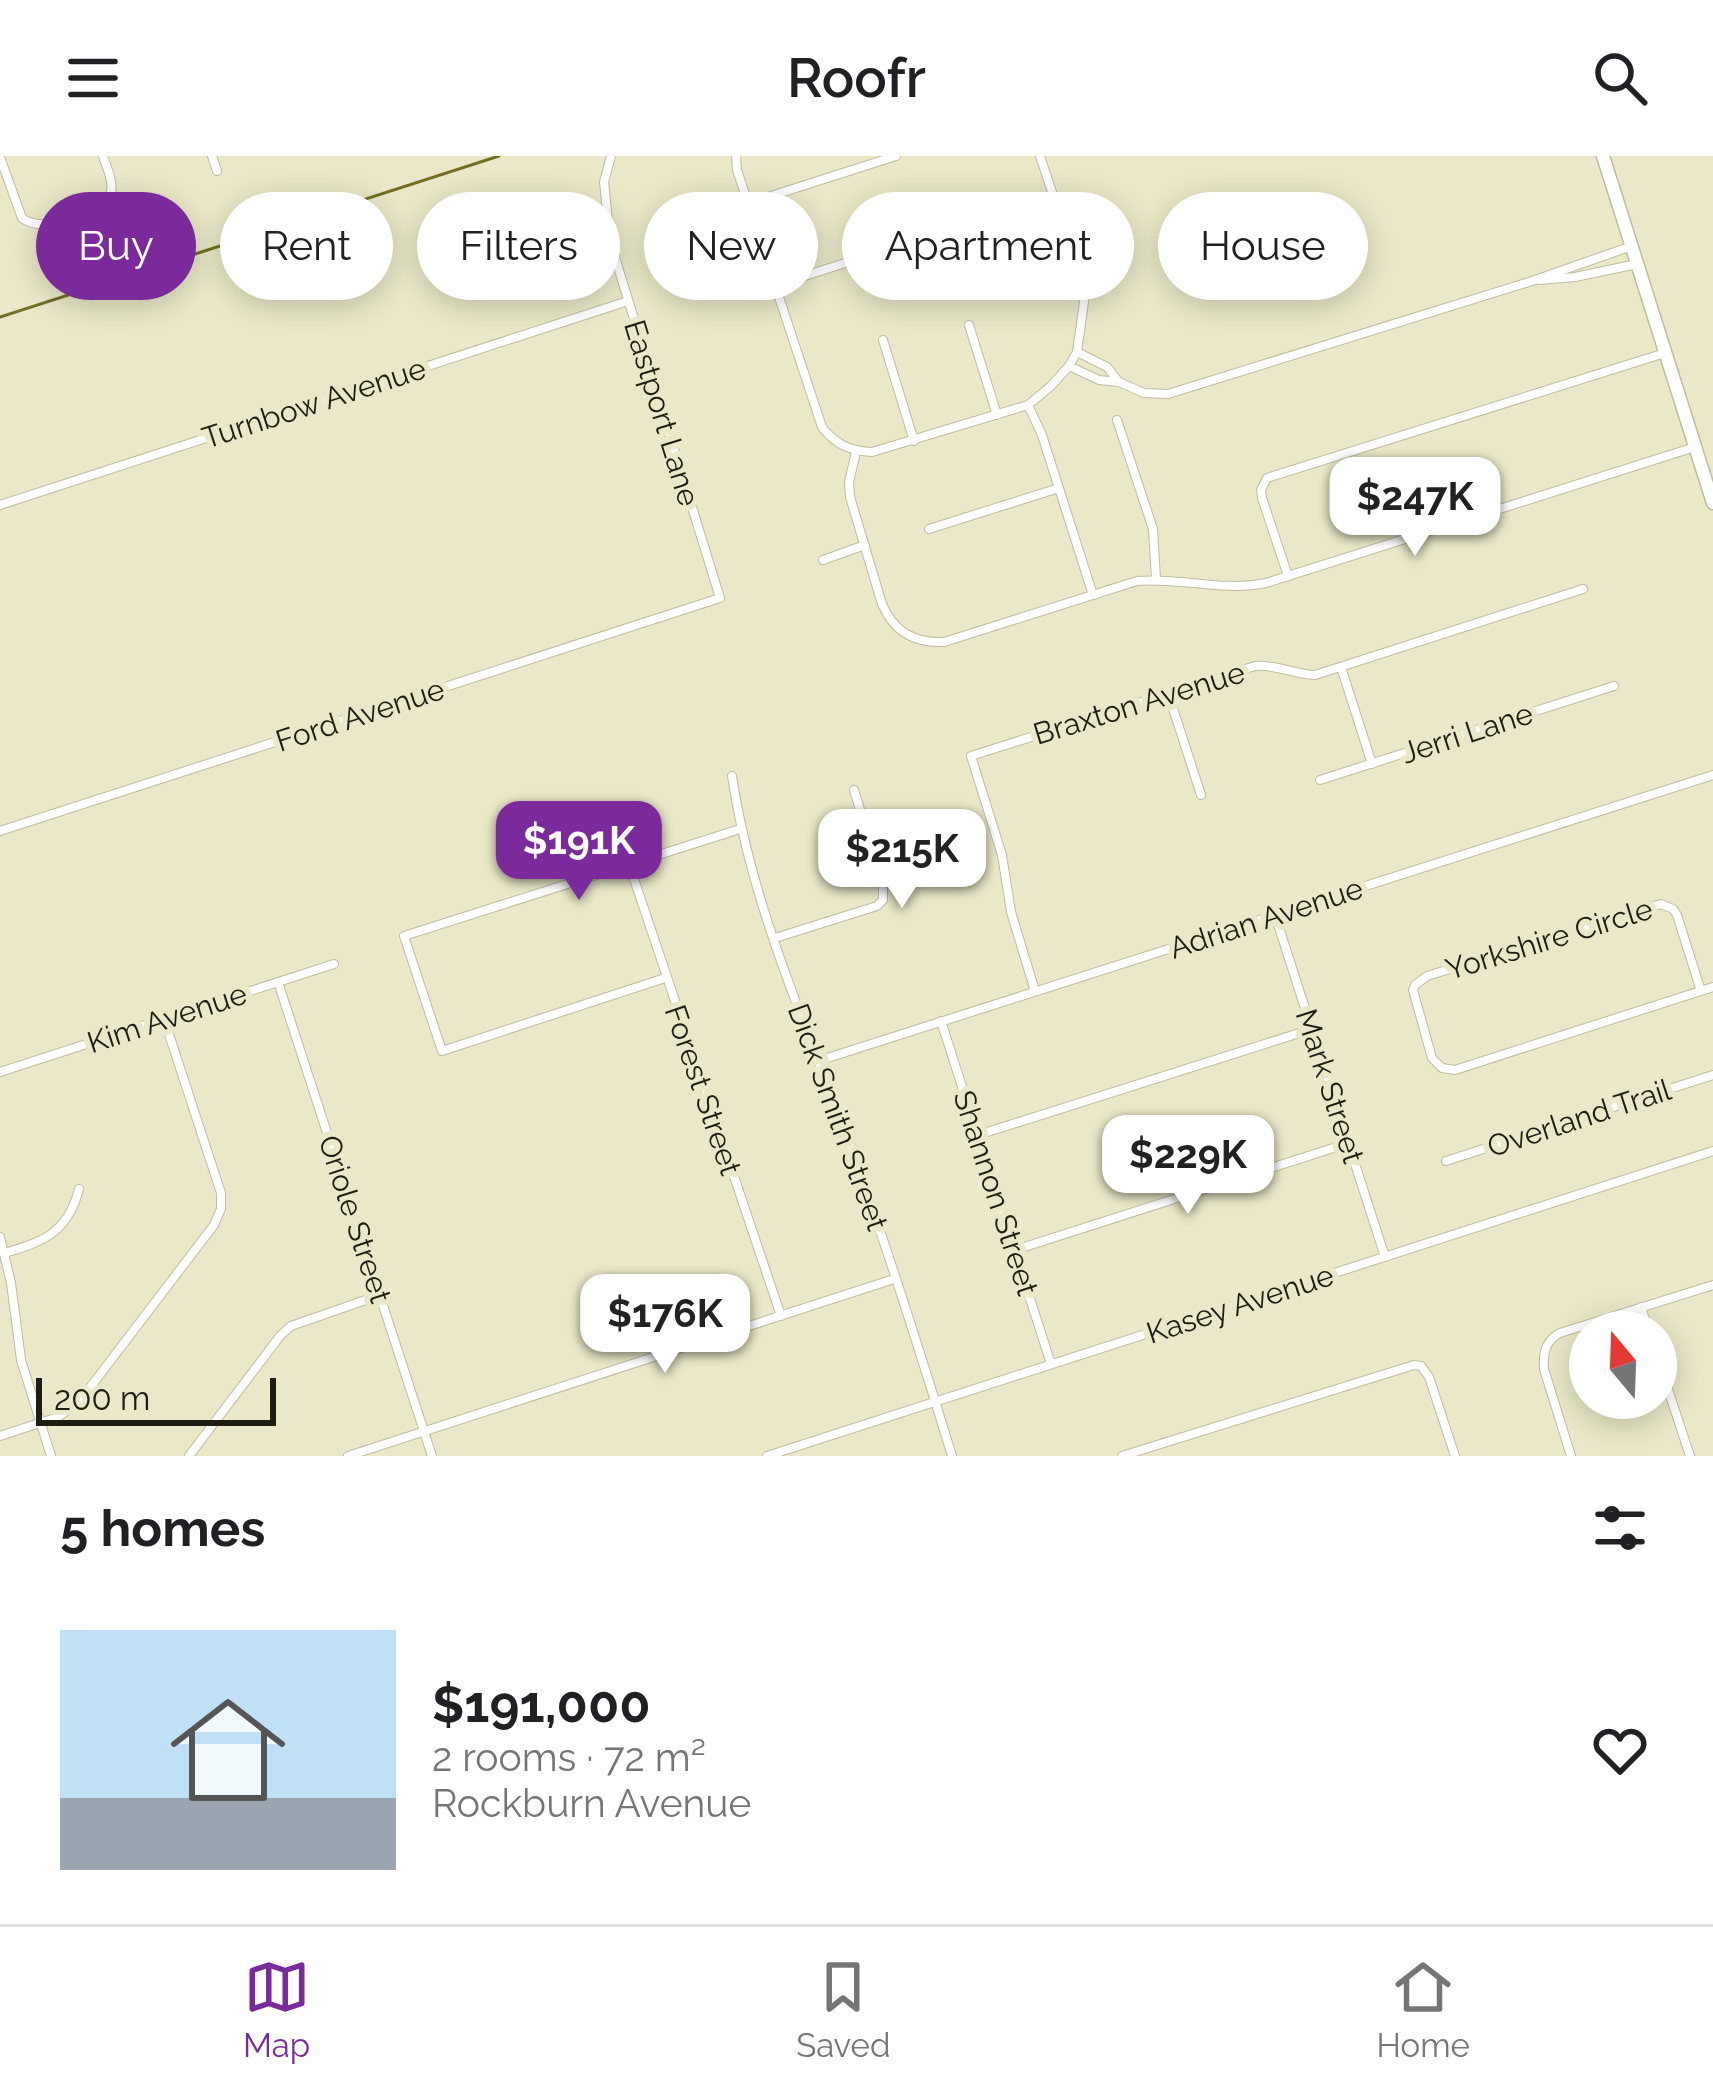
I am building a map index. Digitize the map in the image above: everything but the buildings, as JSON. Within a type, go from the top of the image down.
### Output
[{"type":"main road","points":[[1603,156],[1713,503]]},
{"type":"street","points":[[0,157],[18,212],[28,223],[42,226],[99,208],[111,196],[112,181],[103,156]]},
{"type":"street","points":[[212,156],[217,171]]},
{"type":"street","name":"Eastport Lane","points":[[611,156],[604,182],[610,242],[720,598]]},
{"type":"street","points":[[736,156],[745,192]]},
{"type":"street","points":[[783,192],[896,156]]},
{"type":"street","points":[[1040,156],[1051,192]]},
{"type":"street","points":[[1070,366],[1144,393],[1168,394],[1632,246]]},
{"type":"street","points":[[1532,280],[1575,278],[1637,264]]},
{"type":"street","points":[[782,300],[822,428],[856,452],[872,452],[1028,405],[1070,366],[1077,352],[1084,300]]},
{"type":"street","name":"Turnbow Avenue","points":[[0,505],[628,301]]},
{"type":"street","points":[[969,325],[997,415]]},
{"type":"street","points":[[883,340],[914,441]]},
{"type":"street","points":[[1077,352],[1107,367],[1119,382]]},
{"type":"street","points":[[1288,576],[1262,498],[1263,484],[1274,474],[1665,353]]},
{"type":"street","points":[[1028,405],[1093,595]]},
{"type":"street","points":[[1118,420],[1153,529],[1156,579]]},
{"type":"street","points":[[856,452],[850,497],[888,616],[906,635],[944,642],[1118,586],[1156,579],[1235,587],[1266,583],[1695,447]]},
{"type":"street","points":[[929,529],[1059,488]]},
{"type":"street","points":[[823,560],[865,545]]},
{"type":"street","name":"Braxton Avenue","points":[[1035,991],[1011,912],[1003,855],[971,756],[1255,666],[1315,675],[1583,590]]},
{"type":"street","name":"Ford Avenue","points":[[0,831],[720,598]]},
{"type":"street","points":[[1341,667],[1372,764]]},
{"type":"street","name":"Jerri Lane","points":[[1320,780],[1614,686]]},
{"type":"street","points":[[1168,693],[1201,795]]},
{"type":"street","name":"Adrian Avenue","points":[[818,1060],[1713,775]]},
{"type":"street","name":"Dick Smith Street","points":[[732,776],[740,829],[775,938],[874,1214],[952,1456]]},
{"type":"street","points":[[775,938],[884,900],[854,790]]},
{"type":"street","points":[[665,978],[442,1051],[404,937],[740,829]]},
{"type":"street","name":"Forest Street","points":[[629,864],[781,1316]]},
{"type":"street","name":"Yorkshire Circle","points":[[1701,991],[1677,916],[1661,904],[1427,976],[1415,985],[1413,998],[1432,1058],[1448,1070],[1701,991],[1713,987]]},
{"type":"street","name":"Mark Street","points":[[1275,915],[1385,1257]]},
{"type":"street","name":"Kim Avenue","points":[[0,1072],[334,964]]},
{"type":"street","name":"Oriole Street","points":[[278,982],[432,1456]]},
{"type":"street","points":[[0,1436],[70,1411],[80,1402],[214,1225],[221,1209],[221,1193],[164,1019]]},
{"type":"street","name":"Shannon Street","points":[[941,1021],[1051,1364]]},
{"type":"street","points":[[978,1135],[1312,1029]]},
{"type":"street","name":"Overland Trail","points":[[1446,1161],[1713,1075]]},
{"type":"street","points":[[1015,1250],[1348,1143]]},
{"type":"street","name":"Kasey Avenue","points":[[767,1456],[1713,1151]]},
{"type":"street","points":[[5,1253],[39,1242],[59,1228],[74,1210],[80,1189]]},
{"type":"street","points":[[0,1238],[21,1360],[51,1456]]},
{"type":"street","points":[[348,1456],[894,1279]]},
{"type":"street","points":[[1571,1456],[1544,1369],[1547,1343],[1560,1333],[1713,1285]]},
{"type":"street","points":[[189,1456],[291,1326],[380,1294]]},
{"type":"street","points":[[1641,1307],[1642,1311]]},
{"type":"street","points":[[1122,1456],[1406,1365],[1421,1366],[1429,1377],[1451,1455]]},
{"type":"street","points":[[1677,1417],[1690,1456]]},
{"type":"waterway","points":[[0,317],[499,156]]}]
